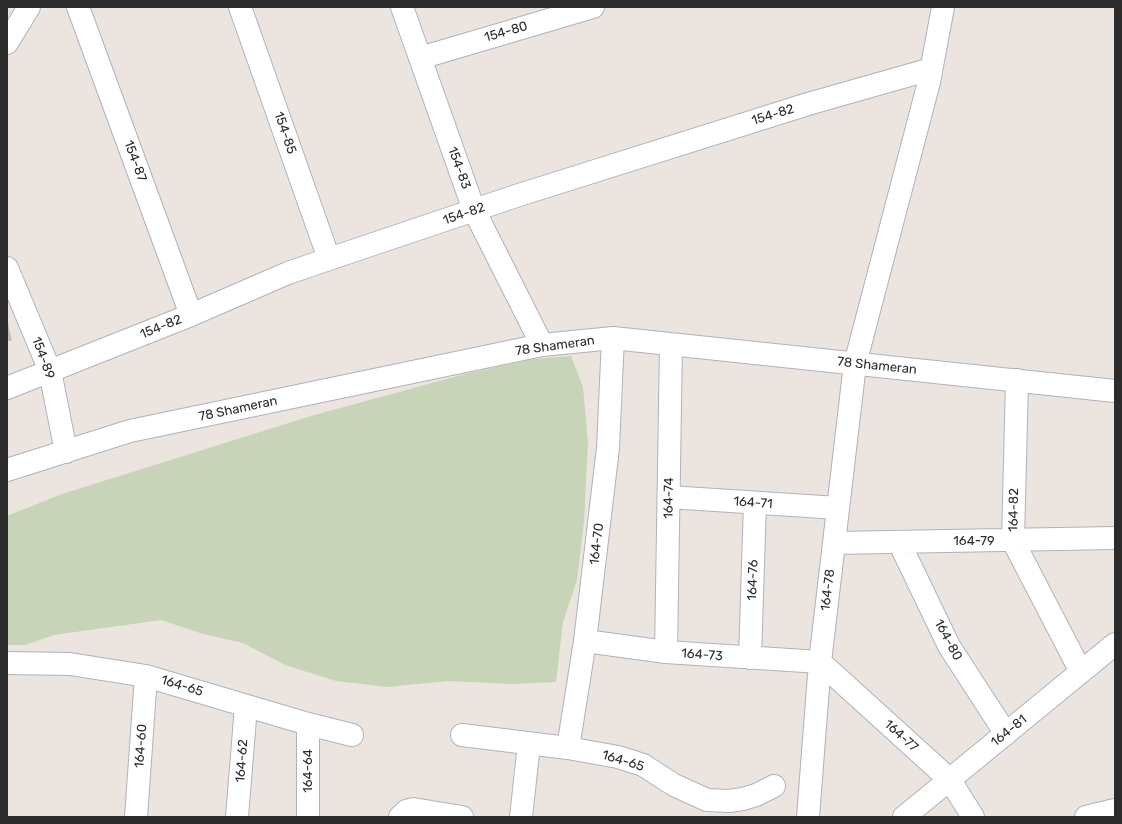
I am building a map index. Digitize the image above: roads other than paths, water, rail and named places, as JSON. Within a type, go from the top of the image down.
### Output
[{"type":"street","points":[[7,43],[29,7]]},
{"type":"street","name":"154-87","points":[[78,7],[191,315]]},
{"type":"street","name":"154-85","points":[[240,7],[329,259]]},
{"type":"street","name":"154-83","points":[[402,7],[474,210],[542,345]]},
{"type":"street","name":"154-80","points":[[420,58],[593,7]]},
{"type":"street","name":"164-78","points":[[808,817],[820,662],[855,364],[930,82],[931,69],[943,7]]},
{"type":"street","name":"154-82","points":[[7,388],[191,315],[288,273],[474,210],[793,109],[931,69]]},
{"type":"street","name":"154-89","points":[[7,268],[50,372],[66,452]]},
{"type":"street","name":"78 Shameran","points":[[7,470],[130,431],[542,345],[613,338],[1115,390]]},
{"type":"street","name":"164-70","points":[[568,748],[585,641],[608,448],[613,338]]},
{"type":"street","name":"164-74","points":[[666,652],[671,344]]},
{"type":"street","name":"164-82","points":[[1017,380],[1014,541],[1081,672]]},
{"type":"street","name":"164-71","points":[[669,497],[838,508]]},
{"type":"street","name":"164-76","points":[[750,658],[756,503]]},
{"type":"street","name":"164-79","points":[[834,543],[1014,541],[1115,538]]},
{"type":"street","name":"164-80","points":[[899,542],[949,646],[1006,734]]},
{"type":"street","name":"164-73","points":[[585,641],[666,652],[820,662]]},
{"type":"street","name":"164-81","points":[[904,817],[1115,644]]},
{"type":"street","name":"164-77","points":[[820,662],[950,780],[974,817]]},
{"type":"street","name":"164-65","points":[[7,663],[70,664],[146,676],[308,724],[352,735]]},
{"type":"street","name":"164-60","points":[[136,817],[146,676]]},
{"type":"street","name":"164-62","points":[[237,817],[246,706]]},
{"type":"street","name":"164-64","points":[[308,724],[308,817]]},
{"type":"street","name":"164-65","points":[[462,735],[568,748],[618,758],[643,765],[680,788],[707,800],[729,801],[743,799],[756,795],[774,786]]},
{"type":"street","points":[[521,817],[529,744]]},
{"type":"street","points":[[400,817],[406,811],[414,809],[462,817]]},
{"type":"street","points":[[1086,817],[1115,810]]}]
